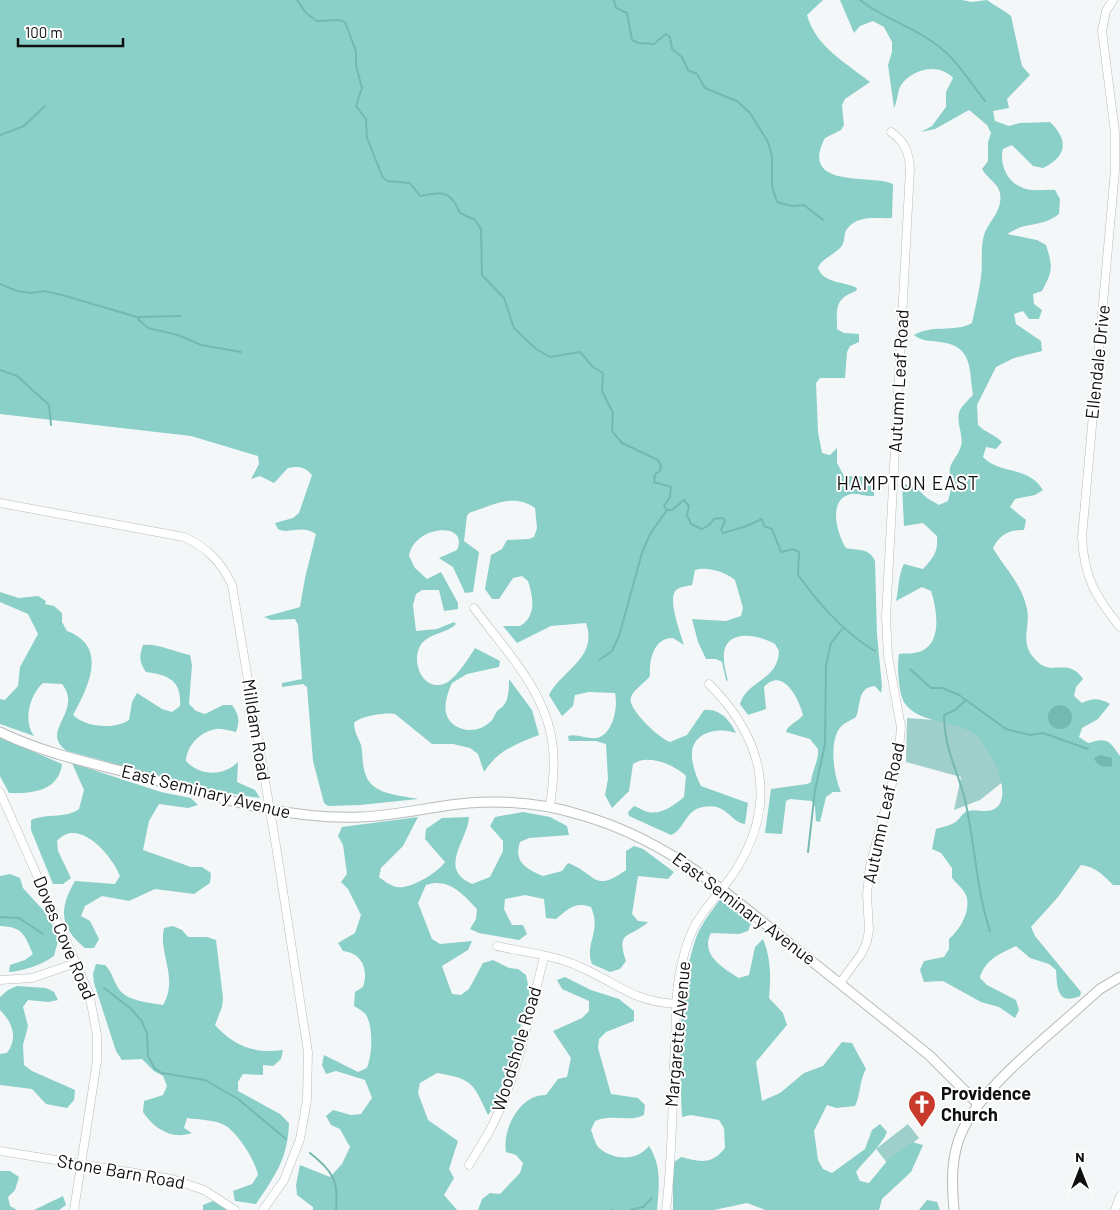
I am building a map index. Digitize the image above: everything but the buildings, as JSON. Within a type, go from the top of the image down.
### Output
[{"type":"street","name":"Ellendale Drive","points":[[1113,0],[1106,11],[1102,31],[1115,132],[1114,186],[1082,537],[1085,567],[1093,590],[1120,627]]},
{"type":"street","name":"Autumn Leaf Road","points":[[840,984],[862,953],[867,941],[869,930],[867,894],[870,866],[893,783],[900,744],[900,727],[888,656],[886,617],[910,169],[906,148],[902,140],[891,132]]},
{"type":"street","name":"Milldam Road","points":[[0,503],[170,533],[196,542],[217,559],[232,585],[306,1030],[308,1077],[305,1120],[294,1160],[284,1180],[263,1210]]},
{"type":"street","points":[[474,608],[525,677],[546,716],[554,758],[550,807]]},
{"type":"street","name":"Margarette Avenue","points":[[666,1210],[676,1004],[682,961],[691,934],[700,917],[722,889],[751,845],[757,827],[761,781],[756,755],[746,732],[734,712],[708,684]]},
{"type":"street","name":"East Seminary Avenue","points":[[0,732],[76,759],[269,810],[300,815],[361,817],[470,803],[550,807],[607,823],[636,834],[691,866],[722,889],[930,1056],[978,1104]]},
{"type":"street","name":"Doves Cove Road","points":[[0,792],[89,993],[97,1036],[94,1082],[74,1210]]},
{"type":"street","points":[[496,946],[544,956],[578,966],[634,997],[655,1003],[676,1004]]},
{"type":"street","name":"Woodshole Road","points":[[469,1165],[494,1122],[505,1096],[522,1043],[544,956]]},
{"type":"street","points":[[0,980],[32,978],[76,963]]},
{"type":"street","points":[[954,1210],[952,1180],[955,1153],[961,1132],[978,1104],[1087,1000],[1120,977]]},
{"type":"street","name":"Stone Barn Road","points":[[0,1151],[181,1181],[204,1190],[235,1210]]},
{"type":"street","points":[[1115,1210],[1120,1196]]},
{"type":"shaded area","points":[[0,0],[823,0],[807,15],[811,26],[832,53],[870,82],[845,99],[842,105],[844,125],[841,130],[825,138],[819,154],[821,166],[829,173],[841,177],[883,181],[893,184],[892,218],[868,218],[851,224],[846,231],[841,247],[822,262],[818,268],[830,280],[857,288],[856,291],[840,301],[837,310],[837,329],[844,333],[859,334],[859,342],[850,346],[847,352],[845,378],[820,378],[816,383],[818,432],[822,453],[830,455],[837,448],[837,463],[844,476],[874,477],[874,496],[851,494],[844,497],[836,510],[836,518],[837,526],[846,548],[869,553],[875,561],[877,635],[882,686],[881,693],[875,686],[869,687],[862,693],[856,717],[842,725],[839,729],[833,752],[836,778],[841,792],[833,792],[826,797],[820,822],[816,821],[815,807],[812,801],[790,799],[786,801],[782,834],[765,833],[771,789],[811,782],[818,749],[810,739],[786,732],[788,727],[803,715],[794,694],[784,682],[778,680],[764,687],[766,709],[748,715],[740,704],[749,690],[773,669],[779,651],[775,644],[753,636],[737,637],[731,640],[726,646],[724,654],[728,681],[726,680],[722,662],[716,659],[706,659],[698,642],[692,619],[726,621],[741,616],[743,608],[735,580],[722,572],[711,569],[695,570],[692,585],[676,590],[673,601],[674,608],[684,645],[673,638],[666,639],[657,646],[650,664],[650,676],[632,694],[631,702],[645,722],[665,740],[670,742],[687,735],[704,710],[714,711],[727,719],[736,733],[723,730],[703,735],[697,739],[694,745],[692,761],[701,786],[748,803],[745,824],[735,820],[718,807],[703,807],[692,812],[679,829],[671,835],[629,816],[628,812],[634,806],[653,813],[668,809],[684,797],[686,776],[668,764],[653,760],[639,761],[633,764],[629,791],[612,808],[605,795],[608,779],[606,744],[596,741],[569,741],[568,736],[576,735],[596,738],[605,734],[612,724],[614,717],[615,693],[589,692],[575,695],[573,706],[562,716],[549,695],[583,654],[587,645],[588,635],[586,623],[551,626],[517,643],[503,626],[520,626],[529,617],[532,600],[528,581],[522,576],[513,578],[499,599],[492,599],[485,589],[491,555],[502,549],[507,540],[534,537],[537,528],[535,508],[519,501],[502,502],[469,513],[467,516],[464,541],[479,552],[473,592],[465,593],[453,567],[439,558],[457,550],[459,541],[456,534],[440,530],[420,538],[413,546],[409,556],[415,568],[427,579],[441,572],[458,603],[458,609],[444,611],[439,590],[422,590],[416,594],[413,605],[416,631],[437,629],[454,622],[456,624],[426,639],[419,649],[417,657],[420,673],[431,684],[438,685],[446,683],[454,677],[475,648],[500,661],[499,667],[467,674],[452,683],[446,705],[446,713],[449,719],[453,724],[465,730],[478,729],[485,726],[506,702],[509,679],[532,710],[539,735],[501,753],[489,764],[484,772],[478,754],[470,748],[453,744],[432,744],[395,714],[380,714],[367,717],[354,723],[361,745],[364,770],[368,780],[379,790],[418,799],[360,805],[328,806],[324,803],[313,761],[307,687],[303,684],[282,687],[282,683],[302,679],[298,625],[295,619],[271,620],[264,617],[300,607],[316,534],[305,530],[282,531],[278,529],[275,523],[293,518],[299,513],[312,475],[304,469],[295,467],[288,468],[274,483],[260,476],[251,479],[259,464],[258,456],[191,436],[0,414]]},
{"type":"shaded area","points":[[840,0],[962,0],[972,2],[987,0],[1011,16],[1022,66],[1030,75],[1007,99],[1009,108],[993,111],[995,121],[1009,126],[1020,123],[1050,122],[1060,135],[1062,142],[1063,148],[1057,159],[1043,168],[1033,166],[1012,145],[1003,149],[1003,166],[1009,177],[1017,185],[1027,189],[1055,190],[1060,199],[1059,214],[1047,221],[1018,228],[1007,234],[1037,240],[1046,245],[1051,264],[1050,273],[1042,291],[1033,294],[1034,304],[1042,310],[1039,319],[1029,319],[1023,311],[1014,314],[1016,324],[1041,341],[1042,351],[1014,358],[996,367],[977,405],[978,425],[1002,442],[996,449],[986,447],[983,457],[990,463],[1029,477],[1037,482],[1043,490],[1035,495],[1015,499],[1010,507],[1026,520],[1024,530],[1014,531],[1002,536],[993,548],[1017,584],[1025,600],[1028,616],[1026,636],[1028,649],[1032,656],[1044,666],[1072,669],[1078,673],[1083,679],[1076,687],[1074,696],[1082,703],[1096,699],[1110,704],[1098,719],[1082,728],[1079,737],[1088,743],[1099,740],[1107,741],[1120,756],[1120,885],[1113,885],[1095,870],[1081,865],[1058,897],[1031,927],[1035,936],[1081,992],[1080,996],[1067,999],[1063,997],[1058,988],[1056,970],[1049,964],[1030,958],[1016,946],[994,958],[985,966],[980,978],[987,985],[1016,1000],[1019,1010],[1015,1018],[999,1007],[981,1002],[943,981],[924,982],[920,970],[924,961],[944,957],[949,949],[949,939],[961,924],[967,905],[965,893],[952,878],[952,868],[941,853],[932,849],[936,829],[954,823],[968,811],[990,811],[994,809],[1001,800],[1002,791],[1001,781],[993,759],[976,735],[968,730],[921,716],[903,701],[899,680],[899,654],[917,653],[927,648],[935,634],[936,616],[931,591],[922,587],[896,601],[904,564],[923,569],[935,554],[937,546],[937,536],[923,523],[904,526],[902,485],[912,484],[927,498],[939,505],[948,501],[953,482],[950,467],[962,442],[959,414],[961,408],[973,395],[970,367],[964,353],[951,344],[923,340],[914,335],[928,330],[958,328],[972,323],[981,277],[984,235],[998,210],[1000,199],[999,189],[982,169],[988,161],[988,142],[991,133],[987,125],[969,110],[935,129],[921,132],[932,126],[946,107],[946,92],[953,78],[941,70],[933,69],[912,75],[901,85],[894,108],[888,65],[892,52],[892,42],[884,27],[873,21],[860,26],[854,33]]},
{"type":"shaded area","points":[[0,592],[19,598],[38,596],[46,601],[45,604],[54,606],[62,613],[62,622],[67,631],[80,638],[88,647],[91,657],[89,680],[73,715],[85,722],[108,726],[129,720],[132,702],[137,693],[162,709],[172,712],[180,706],[179,690],[172,680],[167,677],[146,672],[140,656],[143,645],[160,646],[190,655],[192,665],[189,704],[196,711],[205,714],[223,705],[232,705],[237,715],[238,725],[236,732],[216,729],[200,736],[189,750],[186,761],[198,770],[212,773],[226,770],[238,762],[237,782],[255,790],[260,798],[220,792],[67,751],[59,744],[57,736],[58,728],[68,703],[67,694],[62,684],[43,683],[34,695],[28,716],[34,736],[0,724],[0,699],[5,700],[18,686],[20,667],[38,634],[28,614],[0,602]]},
{"type":"shaded area","points":[[1060,705],[1068,709],[1072,717],[1068,725],[1060,729],[1052,725],[1048,717],[1052,709]]},
{"type":"shaded area","points":[[907,718],[976,723],[1010,776],[980,800],[954,810],[961,777],[906,762]]},
{"type":"shaded area","points":[[0,737],[62,764],[56,780],[43,789],[26,793],[9,793],[0,776]]},
{"type":"shaded area","points":[[1100,755],[1112,758],[1112,766],[1104,767],[1097,763],[1094,758]]},
{"type":"shaded area","points":[[72,763],[161,792],[191,798],[198,805],[188,808],[159,804],[149,821],[143,850],[191,867],[202,867],[211,873],[210,883],[194,894],[155,889],[129,901],[102,896],[85,906],[81,916],[90,921],[99,939],[94,948],[85,948],[70,932],[64,917],[66,900],[75,881],[115,884],[120,876],[116,867],[93,841],[75,833],[65,834],[57,841],[58,851],[71,878],[63,884],[53,884],[31,830],[31,820],[68,814],[79,809],[84,790]]},
{"type":"shaded area","points":[[523,812],[550,817],[567,826],[569,835],[529,838],[520,842],[518,855],[520,860],[532,871],[543,876],[562,871],[568,863],[595,879],[607,880],[626,870],[626,851],[634,846],[643,849],[674,872],[668,879],[638,876],[632,914],[638,921],[648,922],[626,936],[622,944],[626,961],[620,969],[610,972],[592,964],[590,950],[595,924],[591,907],[580,905],[572,907],[556,919],[546,918],[544,899],[525,895],[505,899],[504,909],[512,925],[523,925],[527,934],[519,940],[479,933],[470,929],[476,919],[477,909],[461,893],[441,883],[426,885],[418,903],[432,939],[440,944],[472,941],[468,950],[442,966],[452,994],[461,995],[469,989],[483,963],[493,960],[509,968],[518,969],[526,975],[530,994],[508,1069],[494,1107],[488,1115],[475,1089],[465,1080],[437,1073],[420,1083],[418,1093],[428,1120],[458,1141],[449,1169],[454,1178],[444,1195],[457,1210],[313,1210],[313,1207],[297,1195],[296,1185],[300,1165],[330,1177],[342,1164],[350,1147],[340,1129],[331,1125],[326,1116],[333,1110],[351,1115],[361,1114],[372,1098],[365,1080],[336,1071],[326,1074],[322,1065],[324,1055],[358,1072],[367,1068],[371,1050],[371,1030],[368,1019],[364,1013],[354,1006],[355,992],[363,987],[365,981],[364,969],[362,963],[355,955],[343,951],[338,943],[355,933],[361,915],[348,889],[341,882],[347,874],[343,845],[338,836],[342,827],[418,817],[403,846],[381,868],[379,877],[392,886],[402,887],[416,883],[437,871],[445,862],[425,839],[426,829],[442,818],[469,817],[455,862],[462,878],[472,884],[490,877],[503,851],[503,841],[490,826],[495,817]]},
{"type":"shaded area","points":[[10,874],[20,878],[23,888],[44,911],[59,937],[54,956],[32,967],[9,972],[10,965],[25,960],[33,954],[22,933],[14,928],[0,926],[0,876]]},
{"type":"shaded area","points":[[722,896],[750,911],[752,921],[748,931],[739,934],[711,933],[708,947],[714,960],[739,978],[749,975],[755,947],[763,939],[768,953],[770,968],[769,998],[783,1013],[787,1025],[756,1062],[762,1101],[780,1093],[804,1073],[823,1066],[842,1042],[852,1043],[866,1069],[855,1106],[836,1108],[827,1105],[814,1131],[818,1160],[823,1169],[832,1173],[865,1149],[872,1130],[880,1124],[887,1132],[856,1172],[860,1181],[869,1183],[888,1160],[912,1142],[923,1145],[911,1172],[882,1199],[879,1210],[765,1210],[747,1203],[714,1210],[673,1210],[673,1163],[681,1157],[700,1161],[710,1160],[725,1148],[724,1128],[719,1120],[691,1115],[682,1117],[680,1072],[682,1004],[690,959],[698,932]]},
{"type":"shaded area","points":[[173,926],[182,930],[188,937],[207,937],[216,940],[223,998],[222,1007],[215,1025],[230,1038],[245,1047],[263,1051],[283,1050],[281,1059],[273,1066],[263,1065],[263,1075],[243,1074],[238,1082],[238,1091],[280,1114],[289,1123],[283,1157],[275,1175],[256,1204],[235,1201],[233,1191],[252,1184],[258,1175],[254,1162],[246,1148],[226,1126],[212,1121],[187,1118],[184,1128],[192,1133],[177,1135],[164,1132],[147,1118],[143,1112],[144,1101],[163,1095],[167,1086],[163,1076],[154,1071],[142,1059],[122,1060],[116,1051],[94,983],[93,974],[96,964],[105,965],[122,993],[139,1001],[163,1005],[169,985],[163,937],[164,928]]},
{"type":"shaded area","points":[[565,977],[591,990],[619,999],[634,1011],[634,1021],[606,1032],[599,1039],[598,1048],[611,1094],[638,1098],[645,1105],[644,1115],[632,1118],[601,1119],[595,1121],[591,1130],[599,1148],[619,1157],[632,1157],[649,1146],[658,1169],[657,1210],[478,1210],[482,1199],[490,1193],[500,1194],[520,1173],[523,1163],[516,1155],[506,1152],[507,1133],[515,1115],[528,1100],[546,1095],[558,1079],[567,1077],[571,1058],[553,1031],[582,1018],[589,1011],[589,1001],[562,989],[557,980]]},
{"type":"shaded area","points":[[17,986],[46,988],[54,992],[58,1000],[48,1002],[28,1000],[23,1007],[28,1026],[23,1045],[24,1065],[32,1071],[75,1090],[74,1100],[67,1108],[46,1104],[32,1089],[0,1085],[0,1054],[7,1053],[13,1036],[11,1025],[0,1010],[0,997],[8,990]]},
{"type":"shaded area","points":[[908,1124],[919,1138],[888,1164],[876,1149]]},
{"type":"shaded area","points":[[0,1171],[10,1171],[19,1177],[15,1190],[8,1197],[10,1206],[17,1210],[0,1210]]},
{"type":"shaded area","points":[[63,1196],[66,1205],[59,1210],[34,1210]]},
{"type":"shaded area","points":[[927,1200],[937,1202],[940,1210],[919,1210]]},
{"type":"shaded area","points":[[213,1201],[233,1210],[203,1210],[203,1205]]},
{"type":"waterway","points":[[297,0],[306,13],[317,21],[339,20],[345,22],[356,51],[356,66],[362,88],[356,106],[366,119],[367,138],[383,178],[388,181],[410,183],[420,196],[440,193],[449,196],[460,213],[475,220],[481,229],[482,275],[504,298],[514,328],[536,349],[550,357],[580,352],[593,367],[603,373],[602,391],[613,413],[612,431],[622,443],[658,460],[661,465],[660,471],[655,474],[654,482],[671,487],[670,497],[664,506],[667,510],[672,510],[684,500],[689,506],[687,515],[691,524],[702,529],[714,519],[723,518],[725,521],[721,530],[723,533],[762,519],[764,526],[772,529],[781,552],[793,549],[799,552],[798,575],[823,607],[853,636],[875,651]]},
{"type":"waterway","points":[[614,0],[616,8],[627,13],[632,40],[639,43],[654,44],[666,34],[670,37],[672,49],[682,57],[688,70],[697,74],[705,88],[737,101],[750,113],[768,142],[772,156],[772,186],[777,202],[792,206],[804,205],[823,220]]},
{"type":"waterway","points":[[860,0],[933,42],[943,50],[960,68],[985,101]]},
{"type":"waterway","points":[[0,135],[24,126],[45,106]]},
{"type":"waterway","points":[[0,284],[17,291],[31,293],[44,291],[62,295],[137,317],[181,316]]},
{"type":"waterway","points":[[138,319],[148,328],[178,335],[201,345],[241,352]]},
{"type":"waterway","points":[[0,370],[17,376],[49,405],[51,425]]},
{"type":"waterway","points":[[599,660],[612,651],[619,636],[642,553],[650,534],[667,510]]},
{"type":"waterway","points":[[808,852],[815,790],[825,744],[826,665],[831,643],[843,628]]},
{"type":"waterway","points":[[910,669],[931,688],[942,688],[959,695],[1006,729],[1030,735],[1043,733],[1088,749]]},
{"type":"waterway","points":[[966,700],[955,710],[944,715],[946,738],[965,800],[985,915],[990,931]]},
{"type":"waterway","points":[[0,917],[19,918],[43,934]]},
{"type":"waterway","points":[[104,988],[130,1008],[141,1020],[147,1033],[148,1056],[155,1069],[162,1073],[205,1080],[238,1099],[286,1139]]},
{"type":"waterway","points":[[310,1153],[324,1165],[333,1177],[337,1200],[336,1210]]},
{"type":"waterway","points":[[630,1210],[643,1207],[652,1198]]},
{"type":"place","name":"Providence Church","points":[[922,1128]]},
{"type":"district","name":"HAMPTON EAST","points":[[908,483]]}]
